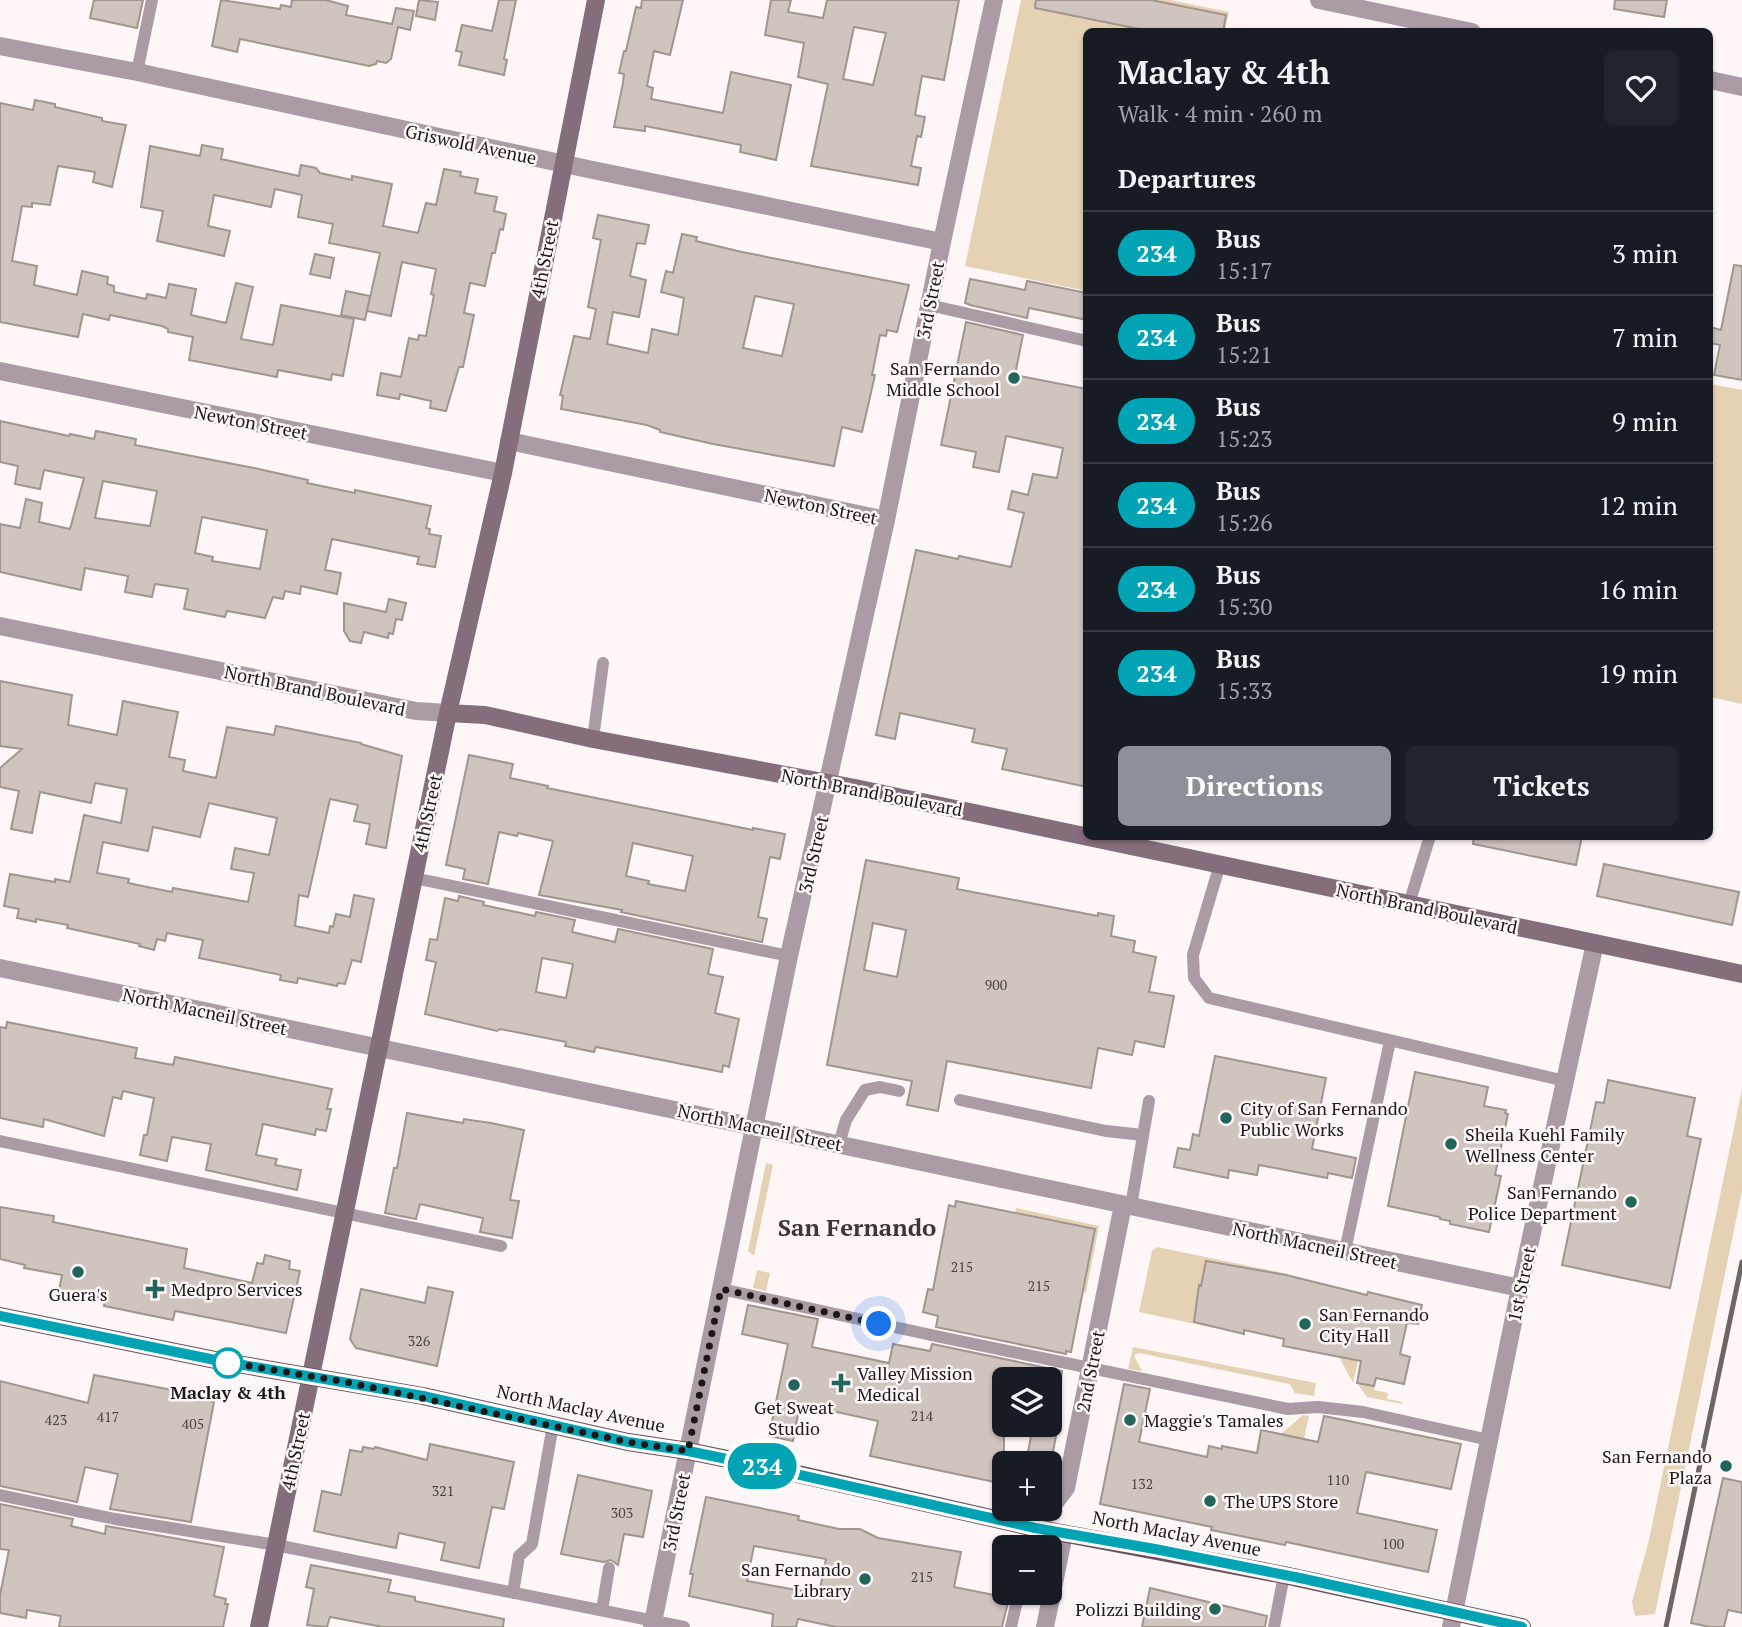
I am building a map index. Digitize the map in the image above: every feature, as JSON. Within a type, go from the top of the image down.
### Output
[{"type":"main road","name":"North Maclay Avenue","points":[[0,1316],[220,1361],[423,1396],[1063,1534],[1284,1575],[1453,1619],[1522,1627]]},
{"type":"street","name":"4th Street","points":[[259,1627],[448,713],[503,473],[596,0]]},
{"type":"street","name":"3rd Street","points":[[653,1624],[789,956],[830,783],[994,0]]},
{"type":"street","points":[[1319,0],[1453,28]]},
{"type":"street","name":"Griswold Avenue","points":[[0,46],[137,72],[562,164],[942,242]]},
{"type":"street","points":[[1713,81],[1742,87]]},
{"type":"street","name":"Newton Street","points":[[0,371],[503,473]]},
{"type":"street","name":"Newton Street","points":[[509,441],[886,520]]},
{"type":"street","name":"North Brand Boulevard","points":[[0,626],[416,711],[485,715],[593,739],[830,783],[1083,836]]},
{"type":"street","name":"North Brand Boulevard","points":[[1104,840],[1742,974]]},
{"type":"street","name":"1st Street","points":[[1453,1619],[1520,1288],[1595,943]]},
{"type":"street","name":"North Macneil Street","points":[[0,968],[1520,1288]]},
{"type":"street","name":"2nd Street","points":[[1035,1528],[1065,1490],[1127,1206]]},
{"type":"street","points":[[1045,1627],[1063,1534]]},
{"type":"lane","points":[[137,72],[152,0]]},
{"type":"lane","points":[[929,305],[1083,340]]},
{"type":"lane","points":[[593,739],[603,663]]},
{"type":"lane","points":[[1409,904],[1429,840]]},
{"type":"lane","points":[[1220,864],[1193,955],[1194,978],[1209,998],[1565,1081]]},
{"type":"lane","points":[[414,878],[789,956]]},
{"type":"lane","points":[[1345,1251],[1390,1041]]},
{"type":"lane","points":[[839,1144],[846,1120],[865,1090],[880,1087],[899,1091]]},
{"type":"lane","points":[[960,1100],[1106,1131],[1143,1135]]},
{"type":"lane","points":[[1127,1206],[1149,1101]]},
{"type":"lane","points":[[0,1141],[501,1246]]},
{"type":"lane","points":[[721,1289],[1288,1409],[1318,1407],[1363,1412],[1489,1440]]},
{"type":"lane","points":[[513,1592],[519,1556],[532,1544],[553,1425]]},
{"type":"lane","points":[[0,1495],[115,1519],[276,1545],[602,1610],[653,1624],[684,1627]]},
{"type":"lane","points":[[602,1610],[609,1568]]},
{"type":"lane","points":[[1274,1627],[1284,1575]]},
{"type":"lane","points":[[1011,1627],[1016,1605]]},
{"type":"shaded area","points":[[1021,0],[1170,0],[1229,12],[1226,28],[1083,28],[1083,290],[965,266]]},
{"type":"shaded area","points":[[1713,385],[1742,390],[1742,704],[1713,698]]},
{"type":"shaded area","points":[[1742,1089],[1742,1191],[1655,1614],[1635,1616],[1632,1602],[1649,1540]]},
{"type":"shaded area","points":[[766,1163],[773,1165],[754,1256],[748,1251]]},
{"type":"shaded area","points":[[1016,1208],[1099,1226],[1086,1293],[1081,1292],[1095,1229],[1015,1212]]},
{"type":"shaded area","points":[[1157,1247],[1288,1274],[1285,1289],[1286,1275],[1206,1261],[1194,1322],[1214,1328],[1139,1312],[1152,1251]]},
{"type":"shaded area","points":[[757,1270],[770,1273],[766,1291],[753,1288]]},
{"type":"shaded area","points":[[1133,1347],[1316,1383],[1314,1396],[1295,1393],[1290,1384],[1139,1353],[1134,1356],[1142,1371],[1128,1369]]},
{"type":"shaded area","points":[[1339,1357],[1358,1361],[1353,1383]]},
{"type":"shaded area","points":[[1357,1383],[1374,1386],[1374,1390],[1388,1393],[1387,1399],[1402,1404],[1367,1397]]},
{"type":"shaded area","points":[[1303,1415],[1309,1416],[1304,1439],[1281,1434]]},
{"type":"building","points":[[94,0],[143,0],[137,28],[90,18]]},
{"type":"building","points":[[221,0],[280,9],[281,5],[291,7],[292,0],[326,0],[348,6],[346,15],[392,24],[396,8],[414,11],[410,30],[398,27],[391,59],[386,63],[377,61],[369,66],[240,39],[237,52],[212,46]]},
{"type":"building","points":[[419,0],[438,2],[435,20],[416,16]]},
{"type":"building","points":[[499,0],[516,0],[504,59],[507,60],[504,75],[459,65],[462,52],[456,51],[462,25],[492,31]]},
{"type":"building","points":[[642,0],[683,0],[670,55],[654,51],[647,86],[653,88],[651,99],[723,113],[731,72],[791,85],[776,160],[740,152],[741,145],[645,126],[645,131],[614,127],[624,74],[619,73],[636,7],[641,8]]},
{"type":"building","points":[[771,0],[791,0],[788,12],[823,18],[827,0],[959,0],[944,80],[922,76],[915,115],[925,117],[921,137],[917,136],[911,166],[921,168],[918,185],[811,166],[828,84],[798,77],[804,43],[765,35]],"holes":[[[854,27],[886,33],[873,85],[843,79]]]},
{"type":"building","points":[[1036,0],[1151,0],[1226,15],[1224,28],[1134,28],[1035,8]]},
{"type":"building","points":[[1615,0],[1667,0],[1664,17],[1614,9]]},
{"type":"building","points":[[35,100],[102,118],[102,121],[126,125],[112,187],[93,182],[95,172],[58,166],[50,205],[32,203],[32,207],[22,206],[12,261],[37,266],[34,285],[77,295],[82,271],[108,277],[107,284],[114,286],[114,292],[146,299],[147,294],[166,298],[169,284],[196,289],[191,315],[226,323],[236,283],[253,287],[241,339],[273,345],[281,305],[354,319],[343,376],[332,374],[331,380],[278,370],[277,377],[189,360],[193,337],[168,332],[168,329],[162,326],[110,315],[109,320],[83,314],[78,337],[0,322],[0,103],[33,110]]},
{"type":"building","points":[[202,145],[223,149],[221,159],[299,176],[301,165],[316,168],[320,173],[352,180],[352,176],[392,184],[383,226],[418,233],[426,203],[436,205],[444,169],[461,172],[460,176],[478,179],[475,193],[497,197],[494,211],[506,214],[503,230],[500,229],[495,253],[492,253],[485,286],[470,283],[464,313],[474,315],[463,367],[459,367],[446,411],[430,408],[431,401],[400,394],[399,399],[377,395],[381,373],[401,377],[409,338],[418,340],[419,335],[426,336],[436,269],[402,262],[391,316],[367,311],[380,253],[329,243],[333,224],[298,217],[302,195],[275,189],[271,207],[214,195],[208,226],[230,231],[224,256],[157,241],[163,211],[141,207],[150,146],[200,156]]},
{"type":"building","points":[[598,215],[649,225],[645,244],[637,243],[630,276],[646,280],[639,317],[613,312],[607,344],[648,353],[652,329],[678,335],[684,298],[661,292],[666,271],[673,273],[682,234],[697,237],[696,241],[742,252],[909,285],[897,332],[887,330],[886,336],[880,335],[872,375],[875,375],[862,432],[842,427],[834,466],[713,444],[660,432],[647,425],[561,409],[563,396],[560,395],[574,336],[590,339],[596,309],[588,307],[601,240],[593,238]],"holes":[[[755,296],[794,304],[782,356],[743,348]]]},
{"type":"building","points":[[315,254],[334,258],[330,278],[310,274]]},
{"type":"building","points":[[1734,265],[1742,266],[1742,380],[1714,375],[1720,345],[1713,344],[1713,328],[1721,330]]},
{"type":"building","points":[[970,279],[1025,290],[1027,281],[1083,292],[1083,319],[1029,308],[1027,318],[965,303]]},
{"type":"building","points":[[346,291],[370,296],[365,320],[341,315]]},
{"type":"building","points":[[966,322],[1023,335],[1015,375],[1083,388],[1083,786],[1002,769],[1007,749],[972,742],[975,729],[900,713],[895,739],[876,735],[916,550],[1011,567],[1024,513],[1008,509],[1012,491],[1028,495],[1033,474],[1057,478],[1063,448],[1006,436],[999,472],[973,467],[976,452],[941,445]]},
{"type":"building","points":[[0,421],[94,439],[96,431],[136,439],[135,445],[254,468],[355,493],[355,490],[431,506],[426,528],[430,529],[429,534],[441,536],[435,567],[417,564],[419,557],[332,539],[325,570],[341,573],[337,594],[301,586],[300,594],[285,591],[283,599],[273,597],[265,618],[227,611],[225,617],[184,609],[188,589],[155,584],[152,597],[125,592],[128,576],[85,568],[81,590],[0,572],[0,524],[20,528],[26,499],[42,503],[39,522],[70,529],[84,478],[44,470],[40,489],[15,484],[18,466],[0,462]],"holes":[[[103,481],[157,491],[150,526],[95,518]],[[202,517],[267,530],[260,569],[212,561],[213,557],[195,553]]]},
{"type":"building","points":[[389,599],[406,603],[402,620],[396,619],[393,634],[389,633],[388,638],[364,632],[361,643],[350,641],[344,631],[344,603],[386,612]]},
{"type":"building","points":[[0,681],[72,695],[68,725],[117,735],[123,701],[178,712],[169,757],[185,760],[183,771],[216,778],[227,727],[274,735],[276,726],[361,743],[402,756],[386,848],[366,844],[370,824],[354,821],[358,805],[330,799],[308,897],[299,895],[295,926],[329,933],[336,914],[350,917],[354,895],[374,899],[361,962],[352,960],[345,984],[338,983],[337,986],[298,978],[297,983],[280,980],[281,975],[199,958],[203,940],[167,933],[165,941],[157,939],[154,950],[139,946],[140,944],[67,928],[68,925],[17,918],[19,909],[4,906],[10,874],[70,882],[84,815],[121,823],[127,789],[95,783],[91,803],[40,792],[32,833],[11,829],[19,791],[0,787],[0,768],[22,749],[0,746]],"holes":[[[209,803],[277,818],[269,855],[235,848],[231,869],[254,873],[248,902],[173,888],[172,892],[97,873],[103,842],[148,851],[153,827],[200,837]]]},
{"type":"building","points":[[469,755],[513,764],[510,778],[548,786],[547,788],[753,830],[785,834],[780,859],[770,857],[758,917],[767,919],[762,942],[621,912],[622,910],[539,895],[553,841],[518,833],[517,836],[499,832],[488,884],[463,879],[465,869],[446,865]],"holes":[[[633,843],[693,856],[685,891],[648,884],[649,881],[626,876]]]},
{"type":"building","points":[[1474,840],[1581,840],[1576,865],[1473,844]]},
{"type":"building","points":[[866,860],[959,878],[957,889],[1098,916],[1098,913],[1114,916],[1111,936],[1135,941],[1133,952],[1156,957],[1149,992],[1174,996],[1164,1047],[1135,1041],[1132,1055],[1098,1048],[1091,1088],[947,1061],[938,1111],[907,1105],[912,1081],[827,1065]],"holes":[[[873,923],[906,930],[897,977],[864,970]]]},
{"type":"building","points":[[1604,864],[1739,892],[1732,925],[1597,896]]},
{"type":"building","points":[[459,896],[484,902],[483,905],[535,916],[536,912],[575,920],[572,932],[615,942],[618,929],[713,949],[708,974],[723,977],[715,1013],[739,1019],[729,1067],[723,1065],[722,1072],[596,1047],[594,1052],[565,1046],[566,1042],[500,1029],[497,1031],[425,1014],[436,962],[426,960],[430,939],[437,940],[445,898],[458,901]],"holes":[[[542,958],[573,964],[566,998],[536,992]]]},
{"type":"building","points":[[7,1022],[137,1048],[135,1058],[173,1065],[175,1057],[332,1089],[327,1109],[331,1109],[326,1131],[316,1129],[315,1135],[263,1124],[256,1155],[277,1159],[275,1165],[301,1170],[297,1190],[206,1170],[211,1144],[172,1137],[167,1161],[140,1155],[154,1098],[123,1091],[121,1099],[113,1097],[104,1136],[44,1119],[43,1127],[0,1118],[0,1027],[6,1028]]},
{"type":"building","name":"City of San Fernando Public Works","points":[[1215,1056],[1326,1078],[1312,1149],[1356,1158],[1352,1178],[1328,1173],[1327,1178],[1259,1165],[1257,1175],[1229,1170],[1228,1178],[1174,1167],[1178,1148],[1190,1150],[1193,1134],[1199,1136]]},
{"type":"building","name":"Sheila Kuehl Family Wellness Center","points":[[1415,1072],[1488,1087],[1484,1106],[1506,1110],[1505,1113],[1508,1114],[1495,1175],[1501,1176],[1489,1232],[1450,1224],[1450,1221],[1440,1217],[1388,1206]]},
{"type":"building","name":"San Fernando Police Department","points":[[1608,1080],[1695,1098],[1687,1136],[1701,1139],[1670,1288],[1562,1265],[1596,1102],[1604,1103]]},
{"type":"building","points":[[407,1113],[463,1123],[464,1119],[524,1130],[510,1200],[519,1201],[512,1238],[480,1232],[483,1218],[420,1204],[416,1219],[385,1213]]},
{"type":"building","points":[[956,1201],[1095,1229],[1071,1352],[1066,1351],[1066,1354],[936,1327],[938,1316],[923,1312],[928,1289],[933,1290],[949,1205],[955,1207]]},
{"type":"building","points":[[0,1207],[54,1216],[53,1222],[187,1249],[184,1268],[252,1283],[257,1263],[263,1264],[265,1255],[290,1261],[289,1269],[300,1271],[286,1333],[175,1311],[173,1320],[104,1306],[105,1299],[59,1290],[62,1275],[24,1268],[25,1265],[0,1259]]},
{"type":"building","name":"San Fernando City Hall","points":[[1206,1261],[1286,1275],[1422,1305],[1418,1324],[1407,1323],[1400,1354],[1410,1357],[1404,1384],[1376,1378],[1374,1386],[1357,1383],[1361,1361],[1283,1346],[1284,1339],[1244,1330],[1244,1334],[1194,1322],[1199,1285],[1201,1286]]},
{"type":"building","points":[[428,1287],[453,1292],[437,1366],[356,1348],[350,1339],[361,1289],[425,1303]]},
{"type":"building","points":[[748,1305],[818,1319],[812,1347],[889,1363],[893,1344],[930,1351],[932,1344],[1043,1367],[992,1367],[992,1437],[1004,1437],[1004,1451],[992,1451],[992,1481],[870,1456],[878,1421],[800,1404],[793,1441],[769,1436],[788,1344],[742,1334]]},
{"type":"building","points":[[94,1375],[183,1392],[182,1395],[214,1402],[191,1522],[110,1509],[118,1474],[85,1467],[77,1502],[0,1486],[0,1381],[88,1403]]},
{"type":"building","points":[[1124,1384],[1150,1389],[1139,1442],[1207,1457],[1209,1446],[1257,1453],[1261,1430],[1318,1442],[1324,1416],[1461,1444],[1451,1489],[1366,1472],[1357,1513],[1437,1530],[1428,1572],[1286,1542],[1285,1545],[1211,1530],[1212,1527],[1100,1504]]},
{"type":"building","points":[[1031,1437],[1056,1437],[1053,1451],[1028,1451]]},
{"type":"building","points":[[430,1444],[514,1462],[504,1509],[492,1507],[479,1568],[441,1560],[445,1543],[399,1533],[396,1548],[314,1531],[322,1491],[341,1495],[350,1450],[362,1452],[363,1447],[375,1447],[427,1460]]},
{"type":"building","points":[[578,1475],[652,1491],[643,1537],[624,1534],[618,1565],[611,1560],[603,1562],[561,1554]]},
{"type":"building","points":[[1723,1478],[1742,1482],[1742,1613],[1728,1610],[1724,1627],[1710,1627],[1691,1623]]},
{"type":"building","points":[[706,1497],[799,1516],[798,1520],[839,1529],[860,1529],[878,1538],[961,1552],[954,1587],[992,1595],[992,1605],[1007,1605],[1002,1627],[836,1627],[798,1619],[796,1627],[772,1627],[773,1614],[689,1596],[693,1574],[690,1574]],"holes":[[[754,1546],[826,1559],[819,1594],[747,1581]]]},
{"type":"building","points":[[0,1504],[73,1519],[71,1526],[105,1534],[106,1526],[224,1547],[214,1596],[226,1599],[225,1604],[228,1604],[223,1627],[59,1627],[61,1616],[27,1610],[26,1618],[0,1613],[0,1595],[9,1550],[0,1549]]},
{"type":"building","points":[[311,1565],[391,1580],[388,1592],[415,1597],[415,1601],[504,1619],[503,1627],[383,1627],[330,1617],[327,1627],[307,1625],[314,1589],[306,1587]]},
{"type":"building","points":[[1150,1588],[1267,1616],[1265,1627],[1142,1627]]},
{"type":"railway","points":[[1666,1627],[1742,1262]]},
{"type":"bus line","name":"234","points":[[0,1316],[220,1361],[423,1396],[628,1442],[751,1464],[1063,1534],[1300,1578],[1522,1627]]},
{"type":"place","name":"San Fernando Middle School","points":[[1014,378]]},
{"type":"place","name":"City of San Fernando Public Works","points":[[1226,1118]]},
{"type":"place","name":"Sheila Kuehl Family Wellness Center","points":[[1451,1144]]},
{"type":"place","name":"San Fernando Police Department","points":[[1631,1202]]},
{"type":"place","name":"Guera's","points":[[78,1272]]},
{"type":"place","name":"Medpro Services","points":[[155,1289]]},
{"type":"place","name":"San Fernando City Hall","points":[[1305,1324]]},
{"type":"place","name":"Maclay & 4th","points":[[228,1363]]},
{"type":"place","name":"Valley Mission Medical","points":[[841,1383]]},
{"type":"place","name":"Get Sweat Studio","points":[[794,1385]]},
{"type":"place","name":"Maggie's Tamales","points":[[1130,1420]]},
{"type":"place","name":"San Fernando Plaza","points":[[1726,1466]]},
{"type":"place","name":"The UPS Store","points":[[1210,1501]]},
{"type":"place","name":"San Fernando Library","points":[[865,1579]]},
{"type":"place","name":"Polizzi Building","points":[[1215,1609]]},
{"type":"district","name":"San Fernando","points":[[857,1227]]},
{"type":"route","points":[[228,1363],[220,1361],[423,1396],[628,1442],[688,1451],[721,1289],[879,1324]]}]
